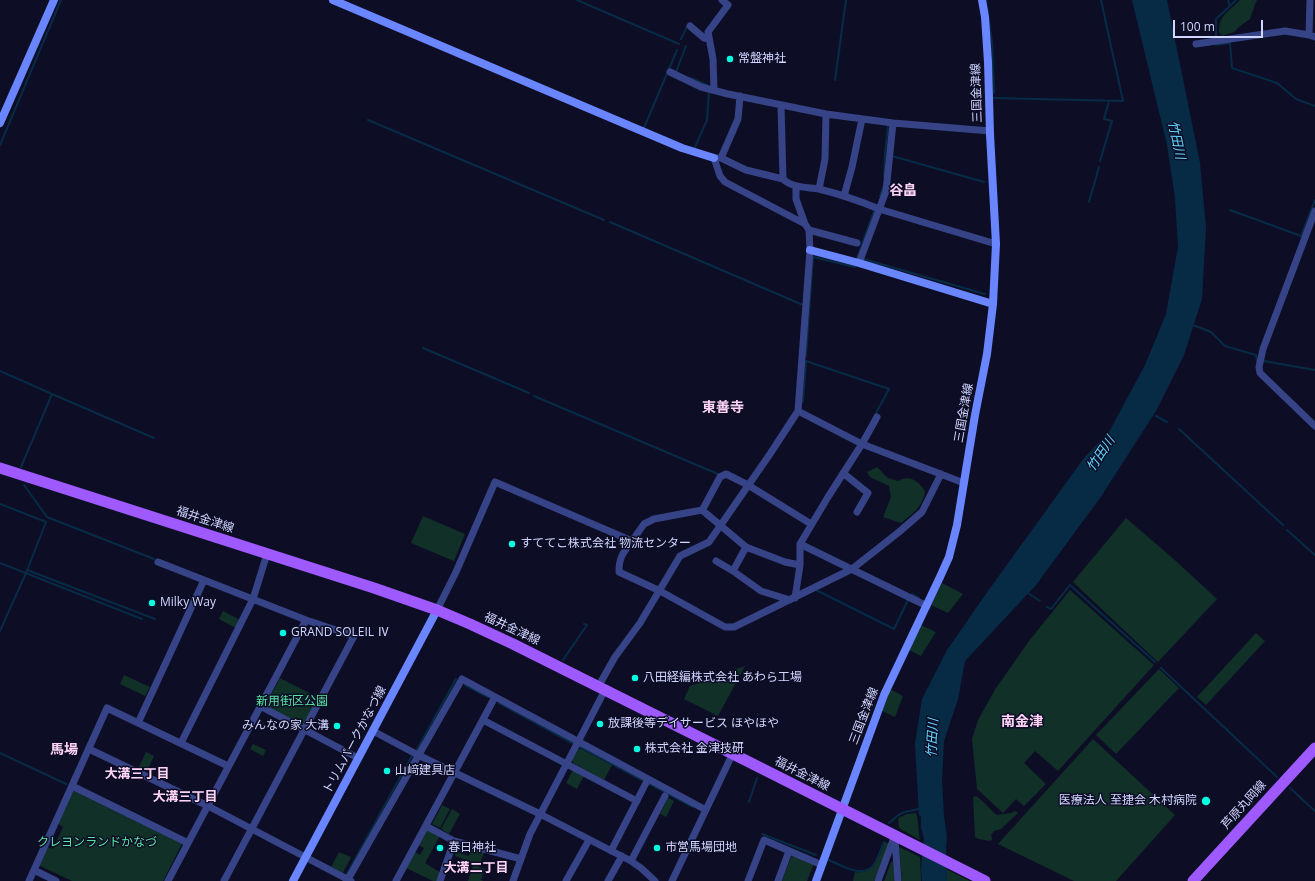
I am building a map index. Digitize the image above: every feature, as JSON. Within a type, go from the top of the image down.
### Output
[{"type":"main road","points":[[0,123],[54,0]]},
{"type":"main road","points":[[333,0],[682,148],[717,158]]},
{"type":"main road","name":"三国金津線","points":[[816,881],[884,695],[949,557],[957,525],[987,354],[993,304],[996,244],[988,62],[985,17],[982,0]]},
{"type":"main road","points":[[810,250],[859,263],[993,304]]},
{"type":"main road","name":"福井金津線","points":[[0,468],[374,588],[437,610],[507,640],[842,808],[975,878]]},
{"type":"main road","name":"トリムパークかなづ線","points":[[293,881],[437,610]]},
{"type":"main road","name":"芦原丸岡線","points":[[1193,881],[1315,748]]},
{"type":"street","points":[[714,89],[713,59],[708,32],[728,5],[722,0]]},
{"type":"street","points":[[1196,44],[1285,31],[1312,36],[1310,0]]},
{"type":"street","points":[[690,26],[704,38],[709,39]]},
{"type":"street","points":[[670,72],[701,87],[826,114],[893,123],[990,131]]},
{"type":"street","points":[[740,96],[738,119],[717,158],[720,176],[726,182],[807,227],[857,243]]},
{"type":"street","points":[[781,105],[783,179],[787,184],[819,189],[844,196],[879,209],[996,244]]},
{"type":"street","points":[[819,189],[825,159],[826,114]]},
{"type":"street","points":[[844,196],[862,119]]},
{"type":"street","points":[[859,263],[886,191],[893,123]]},
{"type":"street","points":[[717,158],[746,170],[783,179]]},
{"type":"street","points":[[513,881],[530,834],[579,741],[616,657],[640,623],[680,556],[709,542],[798,411],[810,250],[807,227],[796,199],[796,186]]},
{"type":"street","points":[[1315,210],[1263,348],[1259,367],[1260,373],[1315,426]]},
{"type":"street","points":[[798,411],[862,444],[964,483]]},
{"type":"street","points":[[793,599],[800,565],[800,544],[877,417]]},
{"type":"street","points":[[843,473],[868,493],[857,512]]},
{"type":"street","points":[[811,524],[748,485],[726,474],[720,478],[702,510],[654,519],[644,524],[621,556],[619,572],[660,591],[725,627],[734,627],[852,569],[922,512],[941,474]]},
{"type":"street","points":[[437,610],[456,572],[495,482],[632,541]]},
{"type":"street","points":[[702,510],[746,547],[785,562],[800,565]]},
{"type":"street","points":[[800,544],[927,606]]},
{"type":"street","points":[[733,571],[746,547]]},
{"type":"street","points":[[180,743],[253,599],[266,554]]},
{"type":"street","points":[[716,560],[761,591],[793,599]]},
{"type":"street","points":[[158,562],[306,620],[354,636],[224,881]]},
{"type":"street","points":[[138,723],[204,580]]},
{"type":"street","points":[[168,881],[306,620]]},
{"type":"street","points":[[89,749],[208,806],[348,880],[462,679],[706,810]]},
{"type":"street","points":[[396,881],[495,697]]},
{"type":"street","points":[[260,706],[358,758]]},
{"type":"street","points":[[29,881],[107,708],[228,766]]},
{"type":"street","points":[[483,720],[637,801]]},
{"type":"street","points":[[373,731],[418,755],[540,814],[622,856],[641,868],[655,881]]},
{"type":"street","points":[[672,881],[733,753]]},
{"type":"street","points":[[611,851],[648,779]]},
{"type":"street","points":[[72,786],[188,843]]},
{"type":"street","points":[[631,861],[665,796]]},
{"type":"street","points":[[426,826],[454,841],[520,859]]},
{"type":"street","points":[[878,881],[897,836]]},
{"type":"street","points":[[897,836],[898,881]]},
{"type":"street","points":[[566,881],[589,840]]},
{"type":"street","points":[[748,881],[764,840],[822,865]]},
{"type":"street","points":[[440,881],[454,841]]},
{"type":"street","points":[[778,881],[789,851]]},
{"type":"street","points":[[608,881],[622,856]]},
{"type":"street","points":[[34,870],[56,881]]},
{"type":"green space","points":[[1240,0],[1257,0],[1250,19],[1234,32],[1222,36],[1219,32],[1219,26],[1223,17]]},
{"type":"green space","points":[[877,467],[888,478],[898,481],[910,478],[920,484],[925,491],[924,497],[919,506],[901,523],[883,517],[891,497],[889,486],[870,477],[867,472]]},
{"type":"green space","points":[[423,516],[465,534],[454,561],[411,543]]},
{"type":"green space","points":[[1126,518],[1217,599],[1158,662],[1073,582]]},
{"type":"green space","points":[[942,583],[963,594],[948,613],[931,605]]},
{"type":"green space","points":[[1070,590],[1154,665],[1058,771],[1035,751],[1024,763],[1046,784],[1024,806],[1016,799],[1003,813],[977,789],[972,739],[978,720],[996,688],[1029,641]]},
{"type":"green space","points":[[223,611],[240,620],[236,628],[219,619]]},
{"type":"green space","points":[[921,625],[936,632],[921,656],[909,650]]},
{"type":"green space","points":[[1256,633],[1265,641],[1206,705],[1197,697]]},
{"type":"green space","points":[[745,666],[718,716],[684,699],[690,686]]},
{"type":"green space","points":[[1159,669],[1179,688],[1116,754],[1096,735]]},
{"type":"green space","points":[[124,675],[150,687],[145,696],[120,684]]},
{"type":"green space","name":"新用街区公園","points":[[280,678],[319,698],[304,727],[265,706]]},
{"type":"green space","points":[[890,689],[903,696],[895,717],[880,710]]},
{"type":"green space","points":[[1093,739],[1175,815],[1116,881],[1074,881],[998,844]]},
{"type":"green space","points":[[253,744],[266,750],[263,756],[250,749]]},
{"type":"green space","points":[[578,749],[581,749],[612,765],[604,780],[573,763],[572,760]]},
{"type":"green space","points":[[146,752],[154,756],[146,773],[138,769]]},
{"type":"green space","points":[[573,770],[584,776],[577,789],[566,783]]},
{"type":"green space","name":"クレヨンランドかなづ","points":[[74,791],[182,844],[163,881],[72,881],[38,865],[47,847],[53,849],[63,827],[57,823],[72,792]]},
{"type":"green space","points":[[976,796],[997,815],[1015,811],[1018,813],[1001,829],[994,831],[991,835],[992,839],[990,841],[975,837],[973,797]]},
{"type":"green space","points":[[668,798],[674,801],[666,817],[660,814]]},
{"type":"green space","points":[[442,805],[450,809],[440,828],[432,824]]},
{"type":"green space","points":[[452,809],[460,814],[449,834],[441,829]]},
{"type":"green space","points":[[916,813],[920,840],[899,828],[898,818],[907,814]]},
{"type":"green space","points":[[427,829],[441,834],[425,863],[441,873],[439,881],[433,881],[406,868],[414,851],[420,855],[424,848],[419,845]]},
{"type":"green space","points":[[885,842],[889,844],[874,881],[853,881],[855,872],[862,872],[872,868],[878,859]]},
{"type":"green space","points":[[472,847],[484,852],[479,867],[485,869],[481,880],[484,881],[468,881],[474,863],[455,856],[456,852],[469,856]]},
{"type":"green space","points":[[899,847],[920,857],[921,881],[902,881]]},
{"type":"green space","points":[[339,852],[351,857],[343,873],[331,867]]},
{"type":"green space","points":[[794,856],[812,863],[813,866],[807,881],[782,881],[791,857]]},
{"type":"green space","points":[[893,861],[895,881],[884,881],[891,862]]},
{"type":"green space","points":[[946,869],[970,881],[947,881]]},
{"type":"water","name":"竹田川","points":[[1132,0],[1167,0],[1200,163],[1206,228],[1202,299],[1184,355],[1156,411],[1100,498],[1036,585],[965,661],[958,699],[944,741],[942,781],[947,837],[947,881],[922,881],[921,870],[924,839],[921,828],[921,817],[919,815],[915,744],[922,699],[947,650],[988,591],[1084,458],[1109,432],[1145,365],[1166,314],[1178,247],[1175,198],[1167,145]]},
{"type":"waterway","points":[[0,145],[61,0]]},
{"type":"waterway","points":[[577,0],[679,44]]},
{"type":"waterway","points":[[835,80],[846,0]]},
{"type":"waterway","points":[[986,0],[992,42],[994,93]]},
{"type":"waterway","points":[[993,98],[1123,101],[1101,0]]},
{"type":"waterway","points":[[1216,37],[1216,19],[1230,6],[1228,0]]},
{"type":"waterway","points":[[1230,6],[1236,0]]},
{"type":"waterway","points":[[681,39],[687,27]]},
{"type":"waterway","points":[[1216,45],[1230,43],[1232,68],[1277,83],[1296,99],[1315,106]]},
{"type":"waterway","points":[[676,72],[686,46]]},
{"type":"waterway","points":[[643,130],[677,50]]},
{"type":"waterway","points":[[691,78],[707,85]]},
{"type":"waterway","points":[[695,147],[707,120],[709,91]]},
{"type":"waterway","points":[[1100,161],[1112,121],[1104,119],[1109,101]]},
{"type":"waterway","points":[[368,120],[604,220]]},
{"type":"waterway","points":[[884,177],[888,126]]},
{"type":"waterway","points":[[892,156],[984,182]]},
{"type":"waterway","points":[[1089,202],[1099,167]]},
{"type":"waterway","points":[[880,196],[883,187]]},
{"type":"waterway","points":[[1230,210],[1301,236],[1315,200]]},
{"type":"waterway","points":[[858,258],[874,211]]},
{"type":"waterway","points":[[610,222],[803,305]]},
{"type":"waterway","points":[[806,356],[813,257],[855,267]]},
{"type":"waterway","points":[[863,259],[985,294]]},
{"type":"waterway","points":[[1193,325],[1211,332],[1225,346],[1256,355],[1257,361]]},
{"type":"waterway","points":[[423,348],[529,393]]},
{"type":"waterway","points":[[803,402],[806,361],[889,389],[875,415]]},
{"type":"waterway","points":[[1264,361],[1315,370]]},
{"type":"waterway","points":[[0,371],[52,394],[21,467]]},
{"type":"waterway","points":[[52,394],[154,438]]},
{"type":"waterway","points":[[534,396],[718,474]]},
{"type":"waterway","points":[[1156,416],[1167,422]]},
{"type":"waterway","points":[[1179,429],[1283,525]]},
{"type":"waterway","points":[[24,485],[47,517],[154,559]]},
{"type":"waterway","points":[[0,504],[46,522],[26,573],[0,631]]},
{"type":"waterway","points":[[1287,530],[1315,555]]},
{"type":"waterway","points":[[0,563],[142,619]]},
{"type":"waterway","points":[[27,570],[155,619]]},
{"type":"waterway","points":[[1047,607],[1051,609],[1070,585],[1155,662]]},
{"type":"waterway","points":[[816,590],[894,629],[908,600]]},
{"type":"waterway","points":[[1028,593],[1040,601]]},
{"type":"waterway","points":[[912,594],[919,598]]},
{"type":"waterway","points":[[563,660],[587,625],[584,624]]},
{"type":"waterway","points":[[1161,668],[1277,777]]},
{"type":"waterway","points":[[416,751],[456,679]]},
{"type":"waterway","points":[[465,685],[488,697]]},
{"type":"waterway","points":[[499,703],[574,744]]},
{"type":"waterway","points":[[578,746],[693,807]]},
{"type":"waterway","points":[[0,753],[66,784]]},
{"type":"waterway","points":[[343,881],[413,754]]},
{"type":"waterway","points":[[749,802],[757,778]]},
{"type":"waterway","points":[[1290,788],[1315,811]]},
{"type":"waterway","points":[[889,823],[897,816],[907,811],[921,808]]},
{"type":"waterway","points":[[762,834],[816,855]]},
{"type":"waterway","points":[[829,860],[853,870],[865,871],[871,868],[875,863],[884,842]]},
{"type":"place","name":"常盤神社","points":[[730,59]]},
{"type":"place","name":"すててこ株式会社 物流センター","points":[[512,544]]},
{"type":"place","name":"Milky Way","points":[[152,603]]},
{"type":"place","name":"GRAND SOLEIL Ⅳ","points":[[283,633]]},
{"type":"place","name":"八田経編株式会社 あわら工場","points":[[635,678]]},
{"type":"place","name":"放課後等デイサービス ほやほや","points":[[600,724]]},
{"type":"place","name":"みんなの家 大溝","points":[[337,726]]},
{"type":"place","name":"株式会社 金津技研","points":[[637,749]]},
{"type":"place","name":"山﨑建具店","points":[[387,771]]},
{"type":"place","name":"医療法人 至捷会 木村病院","points":[[1206,801]]},
{"type":"place","name":"春日神社","points":[[440,848]]},
{"type":"place","name":"市営馬場団地","points":[[657,848]]},
{"type":"district","name":"谷畠","points":[[903,191]]},
{"type":"district","name":"東善寺","points":[[723,408]]},
{"type":"district","name":"南金津","points":[[1022,722]]},
{"type":"district","name":"馬場","points":[[64,750]]},
{"type":"district","name":"大溝三丁目","points":[[137,774]]},
{"type":"district","name":"大溝三丁目","points":[[185,797]]},
{"type":"district","name":"大溝二丁目","points":[[476,868]]}]
